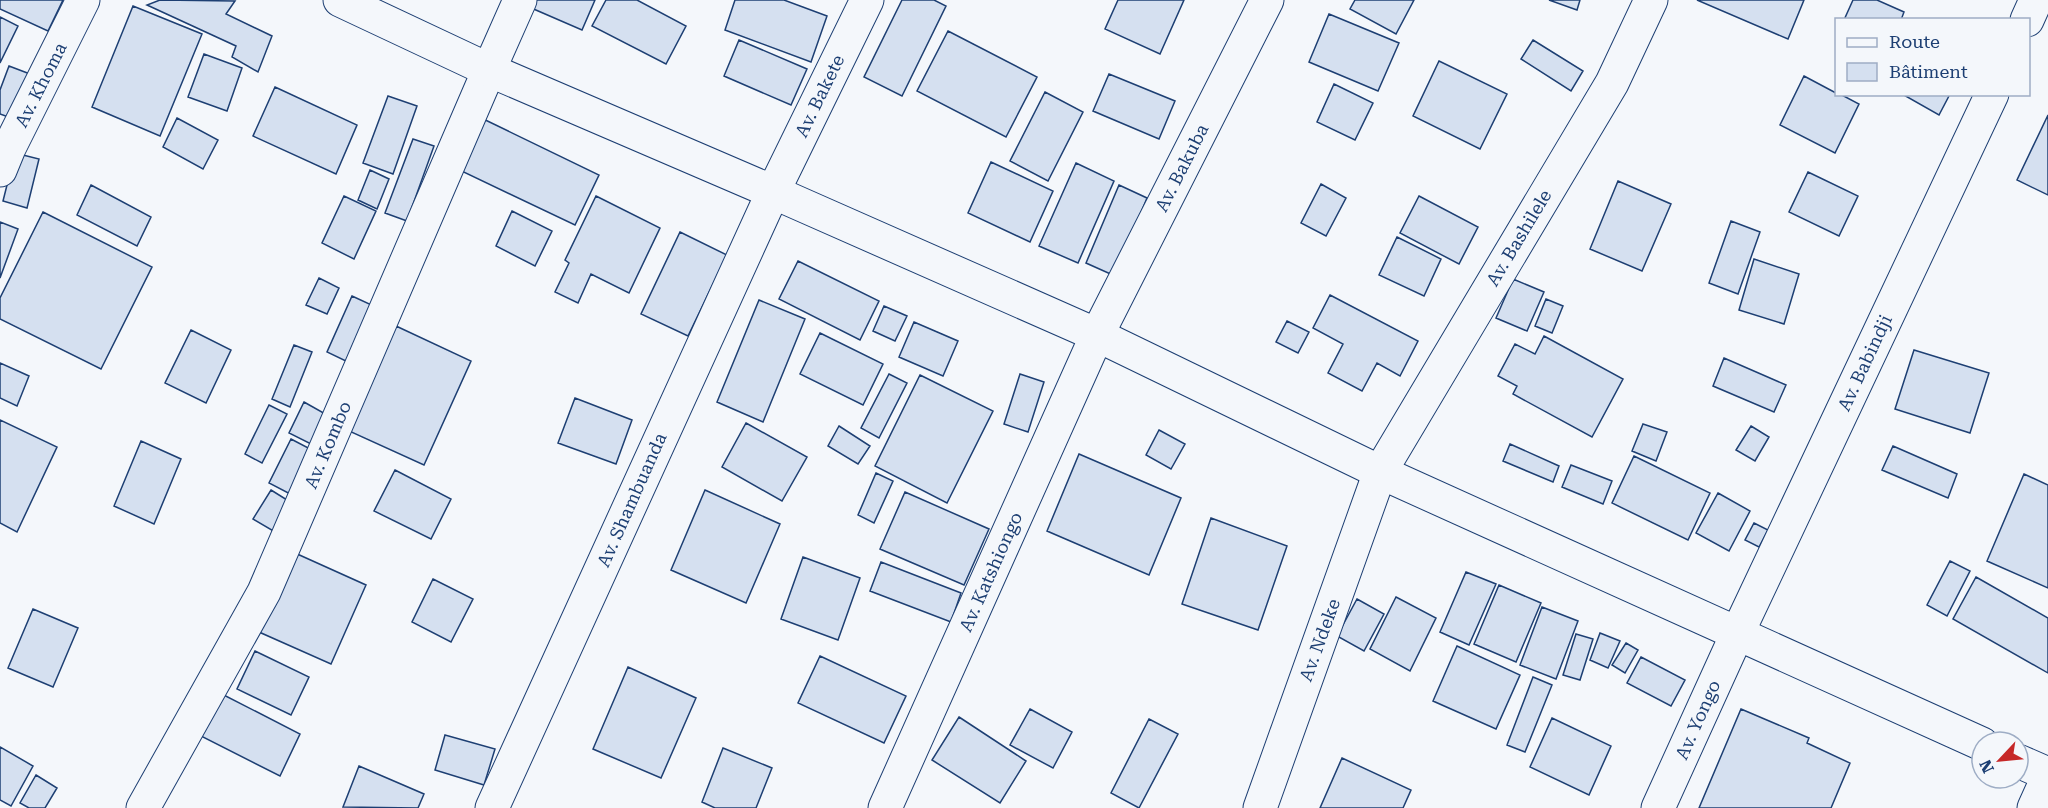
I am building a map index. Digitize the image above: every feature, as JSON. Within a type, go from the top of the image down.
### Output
[{"type":"main road","name":"Av. Khoma","points":[[0,170],[83,0]]},
{"type":"main road","points":[[340,0],[489,70],[1097,336],[1380,472],[1970,738]]},
{"type":"main road","name":"Av. Kombo","points":[[143,808],[264,592],[520,0]]},
{"type":"main road","name":"Av. Bakete","points":[[772,192],[867,0]]},
{"type":"main road","name":"Av. Bakuba","points":[[1097,336],[1266,0]]},
{"type":"main road","name":"Av. Bashilele","points":[[1380,472],[1612,83],[1652,0]]},
{"type":"main road","points":[[2028,18],[2036,0]]},
{"type":"main road","name":"Av. Babindji","points":[[1738,632],[1991,96]]},
{"type":"main road","name":"Av. Shambuanda","points":[[492,808],[772,192]]},
{"type":"main road","name":"Av. Katshiongo","points":[[885,808],[1097,336]]},
{"type":"main road","name":"Av. Ndeke","points":[[1260,808],[1380,472]]},
{"type":"main road","name":"Av. Yongo","points":[[1658,808],[1738,632]]},
{"type":"main road","points":[[2030,766],[2048,776],[2034,808]]},
{"type":"building","points":[[0,0],[63,0],[48,31],[0,9]]},
{"type":"building","points":[[160,0],[235,1],[226,14],[272,36],[258,72],[232,57],[236,46],[147,5]]},
{"type":"building","points":[[532,0],[595,0],[582,30],[529,7]]},
{"type":"building","points":[[606,0],[637,0],[686,26],[666,64],[592,26]]},
{"type":"building","points":[[735,0],[784,0],[827,16],[811,62],[725,30]]},
{"type":"building","points":[[902,0],[934,0],[946,6],[902,96],[864,77]]},
{"type":"building","points":[[1118,0],[1184,0],[1160,54],[1105,29]]},
{"type":"building","points":[[1355,0],[1414,0],[1396,34],[1350,9]]},
{"type":"building","points":[[1549,0],[1580,0],[1577,10]]},
{"type":"building","points":[[1697,0],[1804,0],[1788,39]]},
{"type":"building","points":[[1853,0],[1877,0],[1904,12],[1902,18],[1845,18]]},
{"type":"building","points":[[133,6],[202,34],[160,136],[92,107]]},
{"type":"building","points":[[1329,14],[1399,43],[1378,91],[1309,62]]},
{"type":"building","points":[[0,17],[18,26],[0,63]]},
{"type":"building","points":[[948,31],[1037,77],[1006,137],[917,91]]},
{"type":"building","points":[[739,40],[807,69],[791,105],[724,76]]},
{"type":"building","points":[[1533,40],[1583,71],[1571,91],[1521,59]]},
{"type":"building","points":[[204,54],[242,68],[227,111],[188,97]]},
{"type":"building","points":[[1439,61],[1507,94],[1480,149],[1413,116]]},
{"type":"building","points":[[9,66],[30,74],[14,119],[0,114],[0,90]]},
{"type":"building","points":[[1109,74],[1175,101],[1159,139],[1093,111]]},
{"type":"building","points":[[1804,76],[1835,92],[1835,96],[1844,96],[1859,104],[1835,153],[1780,125]]},
{"type":"building","points":[[1334,84],[1373,103],[1355,140],[1317,122]]},
{"type":"building","points":[[275,87],[357,125],[336,174],[253,136]]},
{"type":"building","points":[[1045,92],[1083,112],[1048,181],[1010,161]]},
{"type":"building","points":[[388,96],[417,106],[393,174],[363,163]]},
{"type":"building","points":[[1906,96],[1949,96],[1939,115]]},
{"type":"building","points":[[475,115],[599,175],[575,225],[451,166]]},
{"type":"building","points":[[2048,115],[2048,195],[2017,180]]},
{"type":"building","points":[[177,118],[218,140],[203,169],[163,147]]},
{"type":"building","points":[[413,139],[434,146],[407,221],[385,213]]},
{"type":"building","points":[[15,153],[39,159],[27,208],[3,201]]},
{"type":"building","points":[[991,162],[1053,191],[1030,242],[968,213]]},
{"type":"building","points":[[1076,163],[1114,181],[1078,263],[1039,246]]},
{"type":"building","points":[[370,170],[389,179],[377,209],[358,200]]},
{"type":"building","points":[[1808,172],[1858,196],[1839,236],[1789,212]]},
{"type":"building","points":[[1618,181],[1671,204],[1642,271],[1590,249]]},
{"type":"building","points":[[1321,184],[1346,198],[1326,236],[1301,223]]},
{"type":"building","points":[[91,185],[151,217],[137,246],[77,215]]},
{"type":"building","points":[[1119,185],[1147,198],[1115,276],[1086,263]]},
{"type":"building","points":[[344,196],[376,211],[354,259],[322,243]]},
{"type":"building","points":[[596,196],[660,228],[629,293],[591,274],[578,303],[555,292],[569,263],[565,260]]},
{"type":"building","points":[[1419,196],[1478,227],[1459,264],[1400,233]]},
{"type":"building","points":[[512,211],[552,231],[535,266],[496,246]]},
{"type":"building","points":[[43,212],[152,267],[101,369],[0,319],[0,298]]},
{"type":"building","points":[[1731,221],[1760,232],[1738,294],[1709,283]]},
{"type":"building","points":[[0,222],[18,229],[0,278]]},
{"type":"building","points":[[680,232],[727,255],[688,336],[641,314]]},
{"type":"building","points":[[1397,237],[1441,259],[1424,296],[1379,275]]},
{"type":"building","points":[[1754,259],[1799,274],[1784,324],[1739,310]]},
{"type":"building","points":[[798,261],[879,301],[860,340],[779,299]]},
{"type":"building","points":[[319,278],[339,288],[327,314],[306,305]]},
{"type":"building","points":[[1513,279],[1544,292],[1527,331],[1496,318]]},
{"type":"building","points":[[1330,295],[1418,341],[1400,376],[1377,363],[1362,391],[1328,373],[1343,344],[1313,328]]},
{"type":"building","points":[[352,296],[376,307],[350,363],[327,352]]},
{"type":"building","points":[[1546,299],[1563,306],[1552,333],[1535,326]]},
{"type":"building","points":[[759,300],[805,319],[763,422],[717,402]]},
{"type":"building","points":[[884,306],[907,316],[895,341],[873,331]]},
{"type":"building","points":[[1287,321],[1309,332],[1298,353],[1276,342]]},
{"type":"building","points":[[914,322],[958,341],[943,376],[899,357]]},
{"type":"building","points":[[396,326],[471,361],[424,465],[349,431]]},
{"type":"building","points":[[191,330],[231,350],[206,403],[165,383]]},
{"type":"building","points":[[820,333],[883,364],[863,405],[800,374]]},
{"type":"building","points":[[1544,336],[1623,379],[1592,437],[1513,394],[1517,386],[1498,376],[1515,344],[1535,354]]},
{"type":"building","points":[[294,345],[312,352],[290,407],[272,399]]},
{"type":"building","points":[[1914,350],[1989,373],[1970,433],[1895,409]]},
{"type":"building","points":[[1724,358],[1786,385],[1774,412],[1713,386]]},
{"type":"building","points":[[0,363],[29,376],[17,406],[0,398]]},
{"type":"building","points":[[889,374],[907,383],[879,438],[861,428]]},
{"type":"building","points":[[1020,374],[1044,382],[1028,432],[1004,424]]},
{"type":"building","points":[[920,375],[993,411],[947,503],[875,466]]},
{"type":"building","points":[[575,398],[632,420],[616,464],[558,443]]},
{"type":"building","points":[[304,402],[329,416],[315,446],[289,433]]},
{"type":"building","points":[[269,405],[287,414],[262,463],[245,454]]},
{"type":"building","points":[[0,420],[57,447],[17,532],[0,523]]},
{"type":"building","points":[[746,423],[807,457],[782,501],[722,467]]},
{"type":"building","points":[[1643,424],[1667,432],[1656,461],[1632,451]]},
{"type":"building","points":[[839,426],[870,446],[858,464],[828,446]]},
{"type":"building","points":[[1751,426],[1769,437],[1755,461],[1736,450]]},
{"type":"building","points":[[1159,430],[1185,444],[1171,469],[1146,455]]},
{"type":"building","points":[[291,439],[316,452],[294,496],[269,483]]},
{"type":"building","points":[[141,441],[181,459],[154,524],[114,506]]},
{"type":"building","points":[[1510,444],[1559,466],[1553,482],[1503,461]]},
{"type":"building","points":[[1893,446],[1957,474],[1948,498],[1882,470]]},
{"type":"building","points":[[1079,454],[1181,498],[1149,575],[1047,531]]},
{"type":"building","points":[[1634,456],[1710,493],[1688,540],[1612,503]]},
{"type":"building","points":[[1571,465],[1612,481],[1603,504],[1562,487]]},
{"type":"building","points":[[395,470],[451,499],[431,539],[374,511]]},
{"type":"building","points":[[876,473],[893,481],[874,523],[858,515]]},
{"type":"building","points":[[2024,474],[2048,485],[2048,588],[1987,561]]},
{"type":"building","points":[[271,490],[292,503],[275,532],[253,519]]},
{"type":"building","points":[[705,490],[780,524],[746,603],[671,570]]},
{"type":"building","points":[[905,492],[989,529],[964,585],[880,549]]},
{"type":"building","points":[[1718,493],[1750,511],[1729,551],[1696,533]]},
{"type":"building","points":[[1211,518],[1287,546],[1258,630],[1182,604]]},
{"type":"building","points":[[1754,523],[1768,530],[1759,547],[1745,540]]},
{"type":"building","points":[[295,553],[366,585],[331,664],[259,632]]},
{"type":"building","points":[[803,557],[860,578],[838,640],[781,619]]},
{"type":"building","points":[[1950,561],[1970,571],[1947,616],[1927,605]]},
{"type":"building","points":[[881,562],[961,593],[951,622],[870,591]]},
{"type":"building","points":[[1466,572],[1496,584],[1469,645],[1440,632]]},
{"type":"building","points":[[1976,577],[2048,618],[2048,673],[1953,619]]},
{"type":"building","points":[[433,579],[473,599],[451,642],[412,622]]},
{"type":"building","points":[[1499,585],[1541,603],[1516,662],[1474,644]]},
{"type":"building","points":[[1396,597],[1436,618],[1410,671],[1370,649]]},
{"type":"building","points":[[1357,599],[1384,614],[1364,651],[1337,636]]},
{"type":"building","points":[[1542,607],[1578,621],[1556,679],[1520,665]]},
{"type":"building","points":[[33,609],[78,628],[53,687],[8,668]]},
{"type":"building","points":[[1600,633],[1620,641],[1608,668],[1590,660]]},
{"type":"building","points":[[1576,634],[1593,639],[1580,680],[1563,675]]},
{"type":"building","points":[[1626,643],[1638,650],[1625,673],[1612,665]]},
{"type":"building","points":[[1457,646],[1520,675],[1496,729],[1433,701]]},
{"type":"building","points":[[255,651],[309,677],[291,715],[237,689]]},
{"type":"building","points":[[820,656],[906,696],[884,743],[798,703]]},
{"type":"building","points":[[1641,657],[1685,680],[1671,706],[1627,683]]},
{"type":"building","points":[[628,667],[696,698],[661,778],[593,749]]},
{"type":"building","points":[[1533,677],[1552,685],[1525,752],[1507,745]]},
{"type":"building","points":[[214,690],[300,734],[280,776],[193,732]]},
{"type":"building","points":[[1030,709],[1072,732],[1053,768],[1010,745]]},
{"type":"building","points":[[1741,709],[1809,738],[1807,743],[1850,763],[1831,808],[1699,808]]},
{"type":"building","points":[[959,717],[1026,761],[1000,803],[932,760]]},
{"type":"building","points":[[1552,718],[1611,746],[1589,795],[1530,767]]},
{"type":"building","points":[[1149,719],[1178,734],[1139,808],[1111,793]]},
{"type":"building","points":[[445,735],[495,749],[484,785],[435,770]]},
{"type":"building","points":[[0,747],[33,766],[11,806],[0,800]]},
{"type":"building","points":[[723,748],[772,768],[756,808],[715,808],[702,802]]},
{"type":"building","points":[[1342,758],[1411,790],[1403,808],[1320,808]]},
{"type":"building","points":[[359,766],[424,794],[418,808],[343,807]]},
{"type":"building","points":[[36,775],[57,788],[45,808],[29,808],[20,803]]}]
